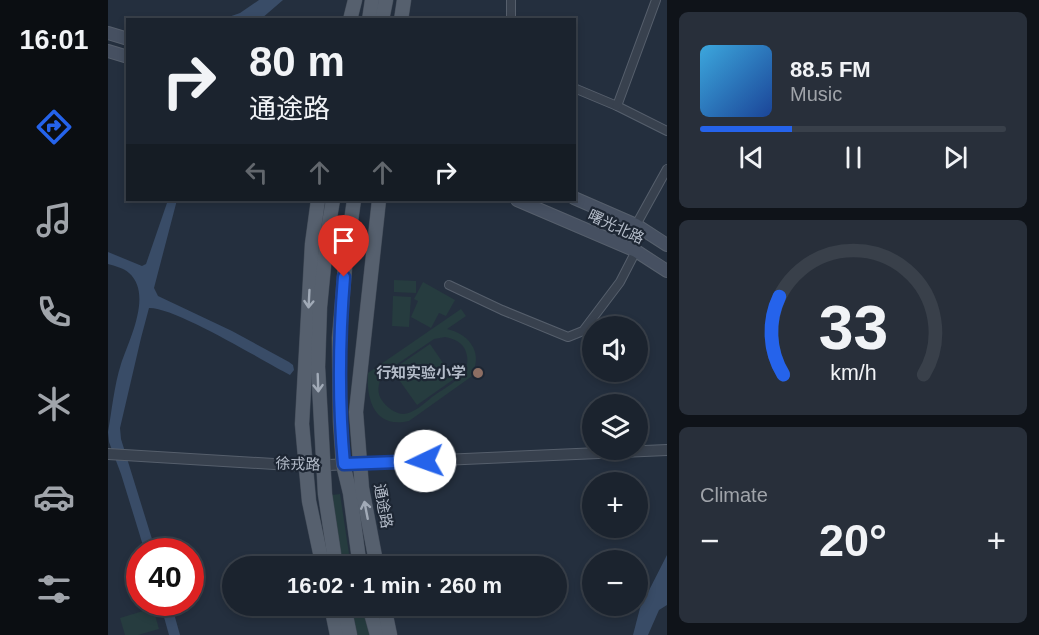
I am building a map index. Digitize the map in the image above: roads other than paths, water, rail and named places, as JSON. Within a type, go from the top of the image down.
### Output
[{"type":"main road","points":[[350,18],[355,0]]},
{"type":"main road","points":[[369,18],[372,0]]},
{"type":"main road","points":[[382,18],[386,0]]},
{"type":"main road","points":[[401,18],[404,0]]},
{"type":"main road","points":[[108,33],[126,38]]},
{"type":"main road","points":[[108,51],[126,56]]},
{"type":"main road","name":"曙光北路","points":[[576,199],[636,225],[667,245]]},
{"type":"main road","points":[[318,201],[312,244],[302,424],[309,501],[321,556]]},
{"type":"main road","points":[[333,201],[320,307],[318,367],[325,494],[334,556]]},
{"type":"main road","name":"通途路","points":[[354,201],[346,256],[339,338],[340,421],[344,464],[359,556]]},
{"type":"main road","name":"通途路","points":[[375,556],[362,488],[356,412],[379,201]]},
{"type":"main road","name":"曙光北路","points":[[519,201],[636,251],[667,271]]},
{"type":"main road","points":[[333,616],[337,635]]},
{"type":"main road","points":[[346,616],[350,635]]},
{"type":"main road","points":[[372,616],[377,635]]},
{"type":"main road","points":[[386,616],[390,635]]},
{"type":"street","points":[[511,0],[511,18]]},
{"type":"street","points":[[617,106],[656,0]]},
{"type":"street","points":[[576,89],[667,131]]},
{"type":"street","points":[[636,225],[667,169]]},
{"type":"street","points":[[449,285],[568,337],[583,331],[620,282],[636,251]]},
{"type":"street","name":"徐戎路","points":[[108,454],[306,466],[667,450]]},
{"type":"water","points":[[259,0],[283,0],[262,18],[226,18],[240,13]]},
{"type":"water","points":[[168,201],[177,201],[154,288],[158,296],[232,331],[289,362],[293,365],[294,370],[290,375],[198,325],[161,310],[149,308],[120,428],[121,439],[152,538],[141,538],[109,442],[108,432],[121,364],[137,317],[139,293],[136,282],[129,273],[122,268],[108,264],[108,252],[142,266],[146,264]]},
{"type":"water","points":[[667,555],[667,605],[659,610],[648,635],[633,635],[638,616],[648,616],[648,592]]},
{"type":"water","points":[[164,616],[175,616],[180,635],[169,635]]},
{"type":"place","name":"行知实验小学","points":[[478,373]]}]
